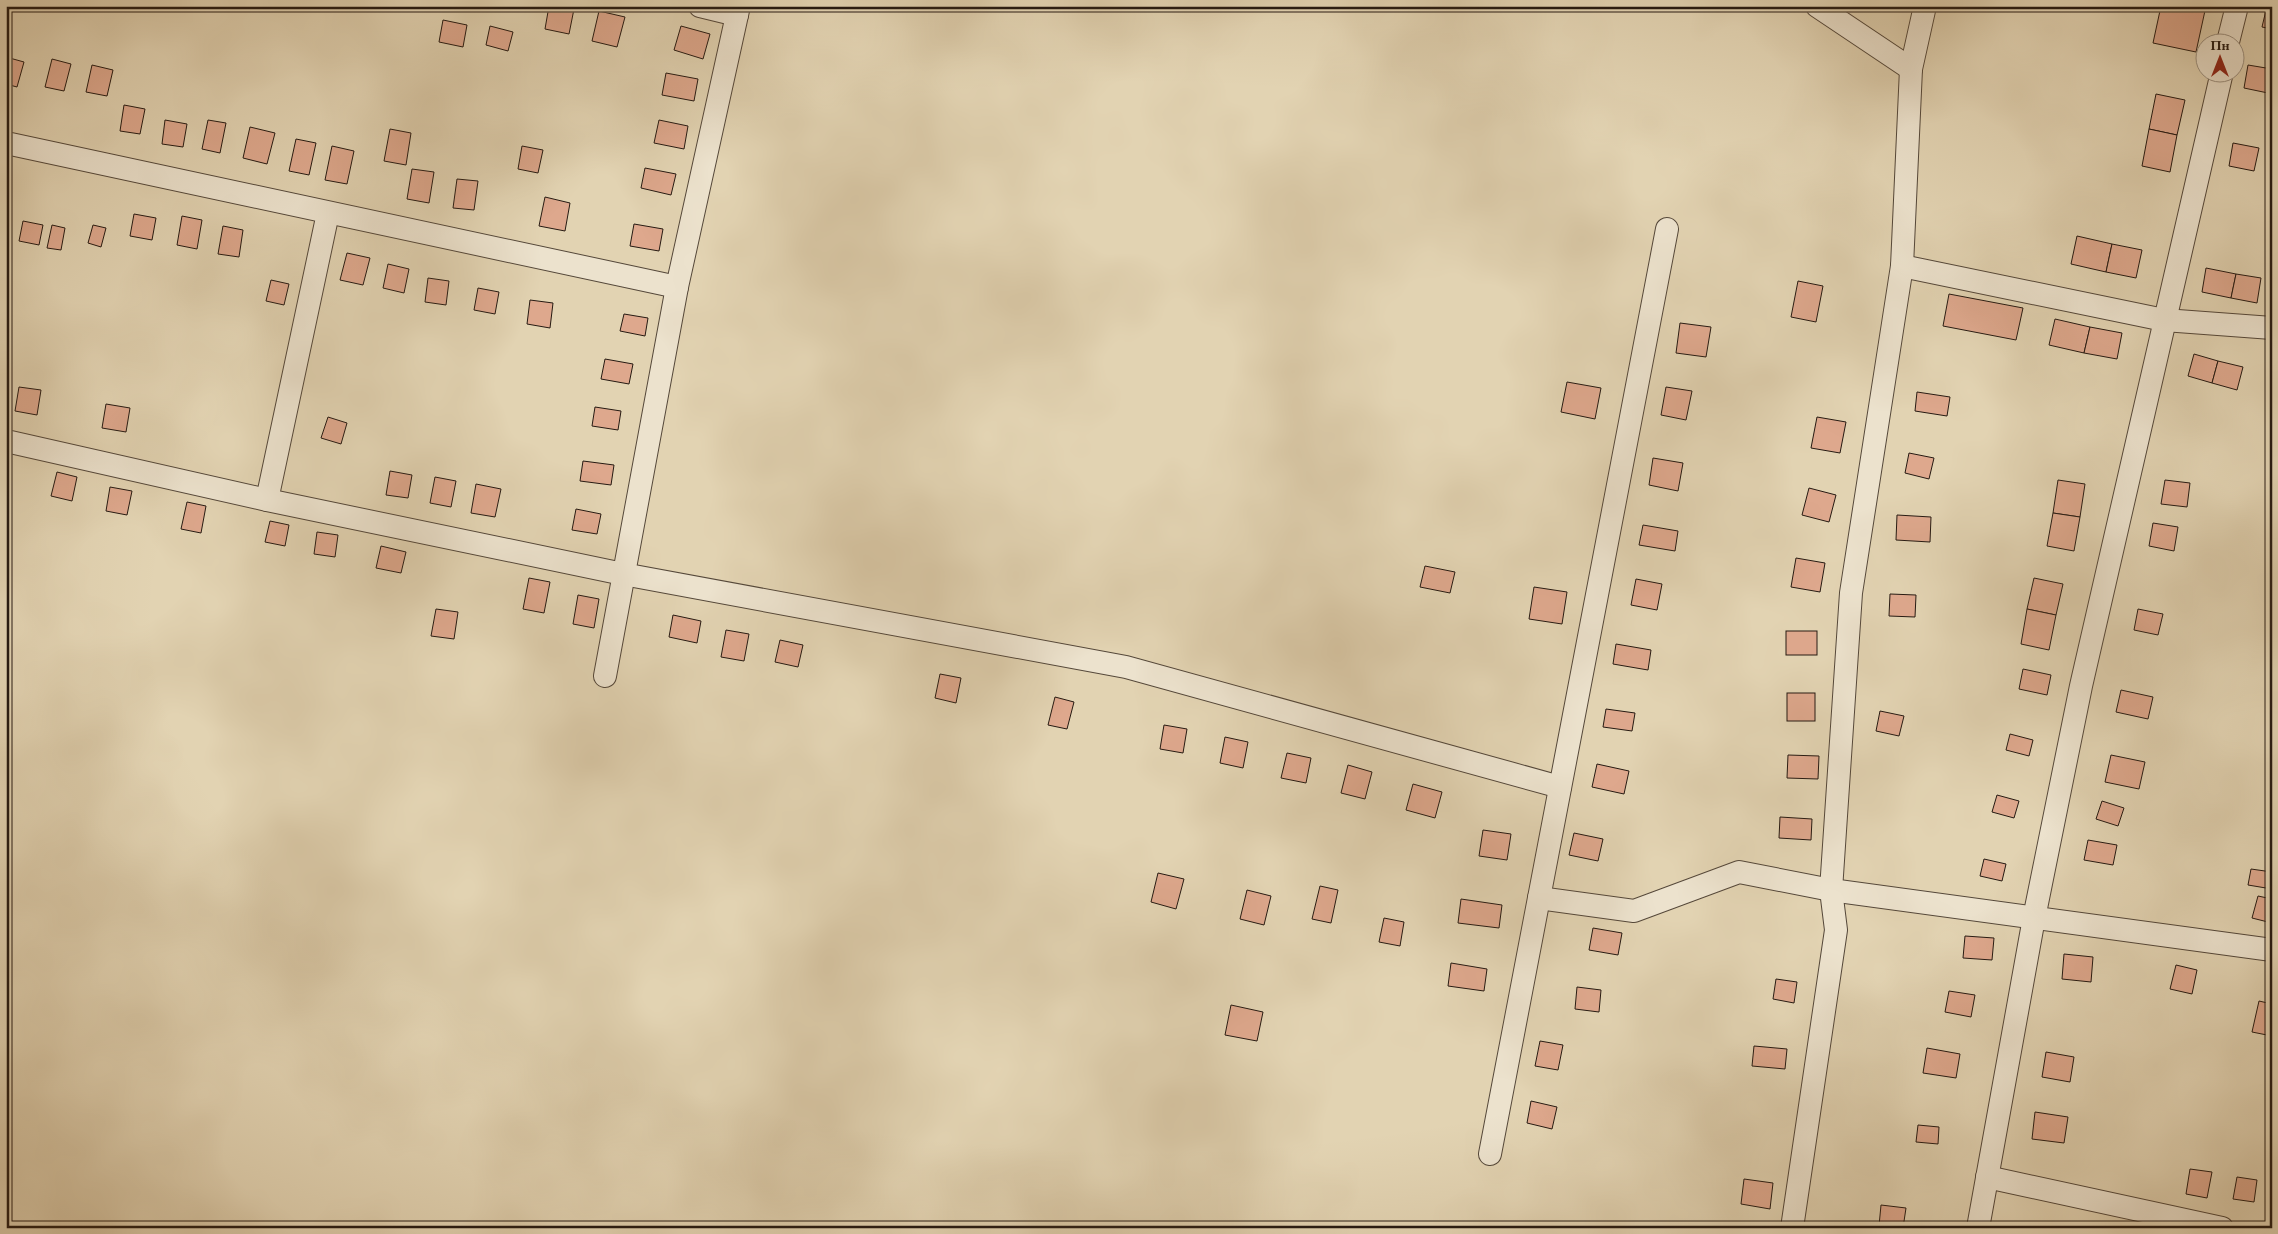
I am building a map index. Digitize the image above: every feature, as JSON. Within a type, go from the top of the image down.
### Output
[{"type":"street","points":[[605,676],[677,287],[738,10],[700,6]]},
{"type":"street","points":[[1817,6],[1911,69]]},
{"type":"street","points":[[1792,1228],[1836,930],[1831,890],[1850,593],[1902,266],[1911,69],[1925,6]]},
{"type":"street","points":[[2230,32],[2237,6]]},
{"type":"street","points":[[1978,1228],[2034,918],[2081,686],[2220,82]]},
{"type":"street","points":[[6,143],[677,287]]},
{"type":"street","points":[[267,500],[328,213]]},
{"type":"street","points":[[1490,1154],[1667,230]]},
{"type":"street","points":[[1902,266],[2164,320],[2272,328]]},
{"type":"street","points":[[6,441],[267,500],[623,574],[1126,667],[1560,787]]},
{"type":"street","points":[[1539,898],[1634,911],[1740,872],[1831,890],[2272,950]]},
{"type":"street","points":[[1986,1177],[2222,1228]]},
{"type":"building","points":[[549,6],[574,9],[569,34],[545,29]]},
{"type":"building","points":[[2161,6],[2206,6],[2200,32],[2196,32],[2196,52],[2153,43]]},
{"type":"building","points":[[2267,6],[2272,6],[2272,29],[2262,27]]},
{"type":"building","points":[[599,11],[625,17],[617,47],[592,41]]},
{"type":"building","points":[[443,20],[467,25],[463,47],[439,42]]},
{"type":"building","points":[[490,26],[513,32],[508,51],[486,45]]},
{"type":"building","points":[[681,26],[710,34],[703,59],[674,50]]},
{"type":"building","points":[[6,57],[24,62],[17,87],[6,84]]},
{"type":"building","points":[[52,59],[71,64],[64,91],[45,87]]},
{"type":"building","points":[[92,65],[113,70],[107,96],[86,92]]},
{"type":"building","points":[[2248,65],[2272,69],[2268,93],[2244,88]]},
{"type":"building","points":[[666,73],[698,79],[694,101],[662,95]]},
{"type":"building","points":[[2156,94],[2185,100],[2177,135],[2149,129]]},
{"type":"building","points":[[124,105],[145,109],[140,134],[120,131]]},
{"type":"building","points":[[165,120],[187,124],[183,147],[162,144]]},
{"type":"building","points":[[208,120],[226,123],[220,153],[202,149]]},
{"type":"building","points":[[659,120],[688,126],[684,149],[654,143]]},
{"type":"building","points":[[250,127],[275,133],[267,164],[243,158]]},
{"type":"building","points":[[390,129],[411,133],[406,165],[384,161]]},
{"type":"building","points":[[2149,129],[2177,135],[2170,172],[2142,166]]},
{"type":"building","points":[[296,139],[316,143],[309,175],[289,171]]},
{"type":"building","points":[[2233,143],[2259,148],[2254,171],[2229,166]]},
{"type":"building","points":[[332,146],[354,151],[347,184],[325,180]]},
{"type":"building","points":[[522,146],[543,150],[538,173],[518,169]]},
{"type":"building","points":[[645,168],[676,174],[671,195],[641,188]]},
{"type":"building","points":[[412,169],[434,172],[429,203],[407,199]]},
{"type":"building","points":[[457,179],[478,181],[474,210],[453,208]]},
{"type":"building","points":[[545,197],[570,203],[565,231],[539,226]]},
{"type":"building","points":[[134,214],[156,218],[152,240],[130,236]]},
{"type":"building","points":[[182,216],[202,220],[197,249],[177,245]]},
{"type":"building","points":[[23,221],[43,225],[39,245],[19,241]]},
{"type":"building","points":[[634,224],[663,229],[659,251],[630,246]]},
{"type":"building","points":[[52,225],[65,228],[61,250],[47,248]]},
{"type":"building","points":[[93,225],[106,228],[101,247],[88,243]]},
{"type":"building","points":[[223,226],[243,230],[239,257],[218,254]]},
{"type":"building","points":[[2077,236],[2112,244],[2106,272],[2071,264]]},
{"type":"building","points":[[2112,244],[2142,250],[2136,278],[2106,272]]},
{"type":"building","points":[[347,253],[370,258],[363,285],[340,280]]},
{"type":"building","points":[[388,264],[409,269],[404,293],[383,288]]},
{"type":"building","points":[[2206,268],[2236,274],[2231,298],[2202,292]]},
{"type":"building","points":[[2236,274],[2261,278],[2257,303],[2231,298]]},
{"type":"building","points":[[428,278],[449,281],[446,305],[425,302]]},
{"type":"building","points":[[271,280],[289,284],[284,305],[266,301]]},
{"type":"building","points":[[1798,281],[1823,286],[1816,322],[1791,317]]},
{"type":"building","points":[[478,288],[499,292],[495,314],[474,310]]},
{"type":"building","points":[[1949,294],[2023,308],[2016,340],[1943,326]]},
{"type":"building","points":[[530,300],[553,303],[550,328],[527,324]]},
{"type":"building","points":[[624,314],[648,318],[645,336],[620,331]]},
{"type":"building","points":[[2055,319],[2090,327],[2084,353],[2049,345]]},
{"type":"building","points":[[1680,323],[1711,327],[1706,357],[1676,353]]},
{"type":"building","points":[[2090,327],[2122,333],[2117,359],[2084,353]]},
{"type":"building","points":[[2194,354],[2218,361],[2212,383],[2188,376]]},
{"type":"building","points":[[605,359],[633,364],[629,384],[601,379]]},
{"type":"building","points":[[2218,361],[2243,367],[2237,390],[2212,383]]},
{"type":"building","points":[[1567,382],[1601,388],[1595,419],[1561,412]]},
{"type":"building","points":[[19,387],[41,390],[37,415],[15,411]]},
{"type":"building","points":[[1666,387],[1692,391],[1686,420],[1661,415]]},
{"type":"building","points":[[1917,392],[1950,397],[1947,416],[1915,411]]},
{"type":"building","points":[[106,404],[130,408],[126,432],[102,428]]},
{"type":"building","points":[[595,407],[621,411],[618,430],[592,426]]},
{"type":"building","points":[[328,417],[347,423],[341,444],[321,438]]},
{"type":"building","points":[[1817,417],[1846,422],[1840,453],[1811,448]]},
{"type":"building","points":[[1909,453],[1934,458],[1929,479],[1905,473]]},
{"type":"building","points":[[1653,458],[1683,463],[1678,491],[1649,485]]},
{"type":"building","points":[[583,461],[614,465],[611,485],[580,481]]},
{"type":"building","points":[[390,471],[412,475],[408,498],[386,495]]},
{"type":"building","points":[[57,472],[77,477],[72,501],[51,496]]},
{"type":"building","points":[[435,477],[456,481],[451,507],[430,503]]},
{"type":"building","points":[[2058,480],[2085,484],[2080,517],[2053,513]]},
{"type":"building","points":[[2165,480],[2190,483],[2187,507],[2161,504]]},
{"type":"building","points":[[476,484],[501,489],[495,517],[471,513]]},
{"type":"building","points":[[110,487],[132,491],[127,515],[106,511]]},
{"type":"building","points":[[1809,488],[1836,495],[1829,522],[1802,515]]},
{"type":"building","points":[[187,502],[206,506],[201,533],[181,529]]},
{"type":"building","points":[[576,509],[601,514],[597,534],[572,530]]},
{"type":"building","points":[[2053,513],[2080,517],[2074,551],[2047,546]]},
{"type":"building","points":[[1897,515],[1931,517],[1930,542],[1896,540]]},
{"type":"building","points":[[270,521],[289,525],[285,546],[265,542]]},
{"type":"building","points":[[2153,523],[2178,527],[2174,551],[2149,546]]},
{"type":"building","points":[[1643,525],[1678,531],[1675,551],[1639,545]]},
{"type":"building","points":[[317,532],[338,535],[335,557],[314,554]]},
{"type":"building","points":[[381,546],[406,552],[401,573],[376,568]]},
{"type":"building","points":[[1796,558],[1825,563],[1820,592],[1791,587]]},
{"type":"building","points":[[1425,566],[1455,572],[1450,593],[1420,587]]},
{"type":"building","points":[[529,578],[550,582],[544,613],[523,609]]},
{"type":"building","points":[[2034,578],[2063,584],[2056,615],[2027,609]]},
{"type":"building","points":[[1636,579],[1662,584],[1657,610],[1631,605]]},
{"type":"building","points":[[1534,587],[1567,592],[1562,624],[1529,619]]},
{"type":"building","points":[[1890,594],[1916,595],[1915,617],[1889,616]]},
{"type":"building","points":[[578,595],[599,599],[594,628],[573,624]]},
{"type":"building","points":[[436,609],[458,612],[454,639],[431,636]]},
{"type":"building","points":[[2027,609],[2056,615],[2049,650],[2021,644]]},
{"type":"building","points":[[2138,609],[2163,614],[2158,635],[2134,630]]},
{"type":"building","points":[[673,615],[701,621],[697,643],[669,637]]},
{"type":"building","points":[[726,630],[749,634],[744,661],[721,657]]},
{"type":"building","points":[[1786,631],[1817,631],[1817,655],[1786,655]]},
{"type":"building","points":[[780,640],[803,645],[798,667],[775,662]]},
{"type":"building","points":[[1616,644],[1651,650],[1648,670],[1613,664]]},
{"type":"building","points":[[2023,669],[2051,675],[2047,695],[2019,689]]},
{"type":"building","points":[[940,674],[961,678],[956,703],[935,698]]},
{"type":"building","points":[[2121,690],[2153,697],[2148,719],[2116,712]]},
{"type":"building","points":[[1787,693],[1815,693],[1815,721],[1787,721]]},
{"type":"building","points":[[1055,697],[1074,702],[1067,729],[1048,725]]},
{"type":"building","points":[[1606,709],[1635,713],[1632,731],[1603,727]]},
{"type":"building","points":[[1880,711],[1904,716],[1899,736],[1876,731]]},
{"type":"building","points":[[1164,725],[1187,729],[1183,753],[1160,749]]},
{"type":"building","points":[[2010,734],[2033,740],[2029,756],[2006,750]]},
{"type":"building","points":[[1225,737],[1248,742],[1243,768],[1220,763]]},
{"type":"building","points":[[1287,753],[1311,758],[1306,783],[1281,778]]},
{"type":"building","points":[[1788,755],[1819,756],[1818,779],[1787,778]]},
{"type":"building","points":[[2111,755],[2145,762],[2139,789],[2105,782]]},
{"type":"building","points":[[1597,764],[1629,771],[1624,794],[1592,787]]},
{"type":"building","points":[[1348,765],[1372,772],[1365,799],[1341,793]]},
{"type":"building","points":[[1413,784],[1442,792],[1435,818],[1406,810]]},
{"type":"building","points":[[1997,795],[2019,801],[2014,818],[1992,812]]},
{"type":"building","points":[[2102,801],[2124,808],[2118,826],[2096,819]]},
{"type":"building","points":[[1780,817],[1812,819],[1811,840],[1779,838]]},
{"type":"building","points":[[2272,824],[2272,845],[2268,844]]},
{"type":"building","points":[[1483,830],[1511,834],[1507,860],[1479,856]]},
{"type":"building","points":[[1574,833],[1603,839],[1598,861],[1569,855]]},
{"type":"building","points":[[2088,840],[2117,845],[2113,865],[2084,860]]},
{"type":"building","points":[[1984,859],[2006,864],[2002,881],[1980,876]]},
{"type":"building","points":[[2251,869],[2272,872],[2272,889],[2248,885]]},
{"type":"building","points":[[1158,873],[1184,879],[1176,909],[1151,902]]},
{"type":"building","points":[[1320,886],[1338,890],[1331,923],[1312,919]]},
{"type":"building","points":[[1247,890],[1271,896],[1264,925],[1240,919]]},
{"type":"building","points":[[2258,896],[2272,899],[2272,923],[2252,918]]},
{"type":"building","points":[[1461,899],[1502,905],[1499,928],[1458,923]]},
{"type":"building","points":[[1384,918],[1404,922],[1400,946],[1379,942]]},
{"type":"building","points":[[1593,928],[1622,933],[1618,955],[1589,950]]},
{"type":"building","points":[[1965,936],[1994,938],[1992,960],[1963,958]]},
{"type":"building","points":[[2064,954],[2093,957],[2091,982],[2062,979]]},
{"type":"building","points":[[1451,963],[1487,969],[1484,991],[1448,986]]},
{"type":"building","points":[[2176,965],[2197,970],[2192,994],[2170,989]]},
{"type":"building","points":[[1776,979],[1797,982],[1794,1003],[1773,999]]},
{"type":"building","points":[[1577,987],[1601,990],[1599,1012],[1575,1009]]},
{"type":"building","points":[[1949,991],[1975,995],[1971,1017],[1945,1012]]},
{"type":"building","points":[[2259,1001],[2272,1004],[2272,1036],[2252,1032]]},
{"type":"building","points":[[1231,1005],[1263,1012],[1257,1041],[1225,1035]]},
{"type":"building","points":[[1540,1041],[1563,1045],[1558,1070],[1535,1066]]},
{"type":"building","points":[[1754,1046],[1787,1049],[1785,1069],[1752,1066]]},
{"type":"building","points":[[1927,1048],[1960,1054],[1956,1078],[1923,1073]]},
{"type":"building","points":[[2046,1052],[2074,1057],[2070,1082],[2042,1077]]},
{"type":"building","points":[[1531,1101],[1557,1107],[1552,1129],[1527,1123]]},
{"type":"building","points":[[2035,1112],[2068,1117],[2064,1143],[2032,1139]]},
{"type":"building","points":[[1918,1125],[1939,1127],[1938,1144],[1916,1142]]},
{"type":"building","points":[[2190,1169],[2212,1172],[2207,1198],[2186,1194]]},
{"type":"building","points":[[2237,1177],[2257,1180],[2254,1202],[2233,1199]]},
{"type":"building","points":[[1744,1179],[1773,1183],[1770,1209],[1741,1204]]},
{"type":"building","points":[[1881,1205],[1906,1208],[1903,1228],[1879,1226]]}]
